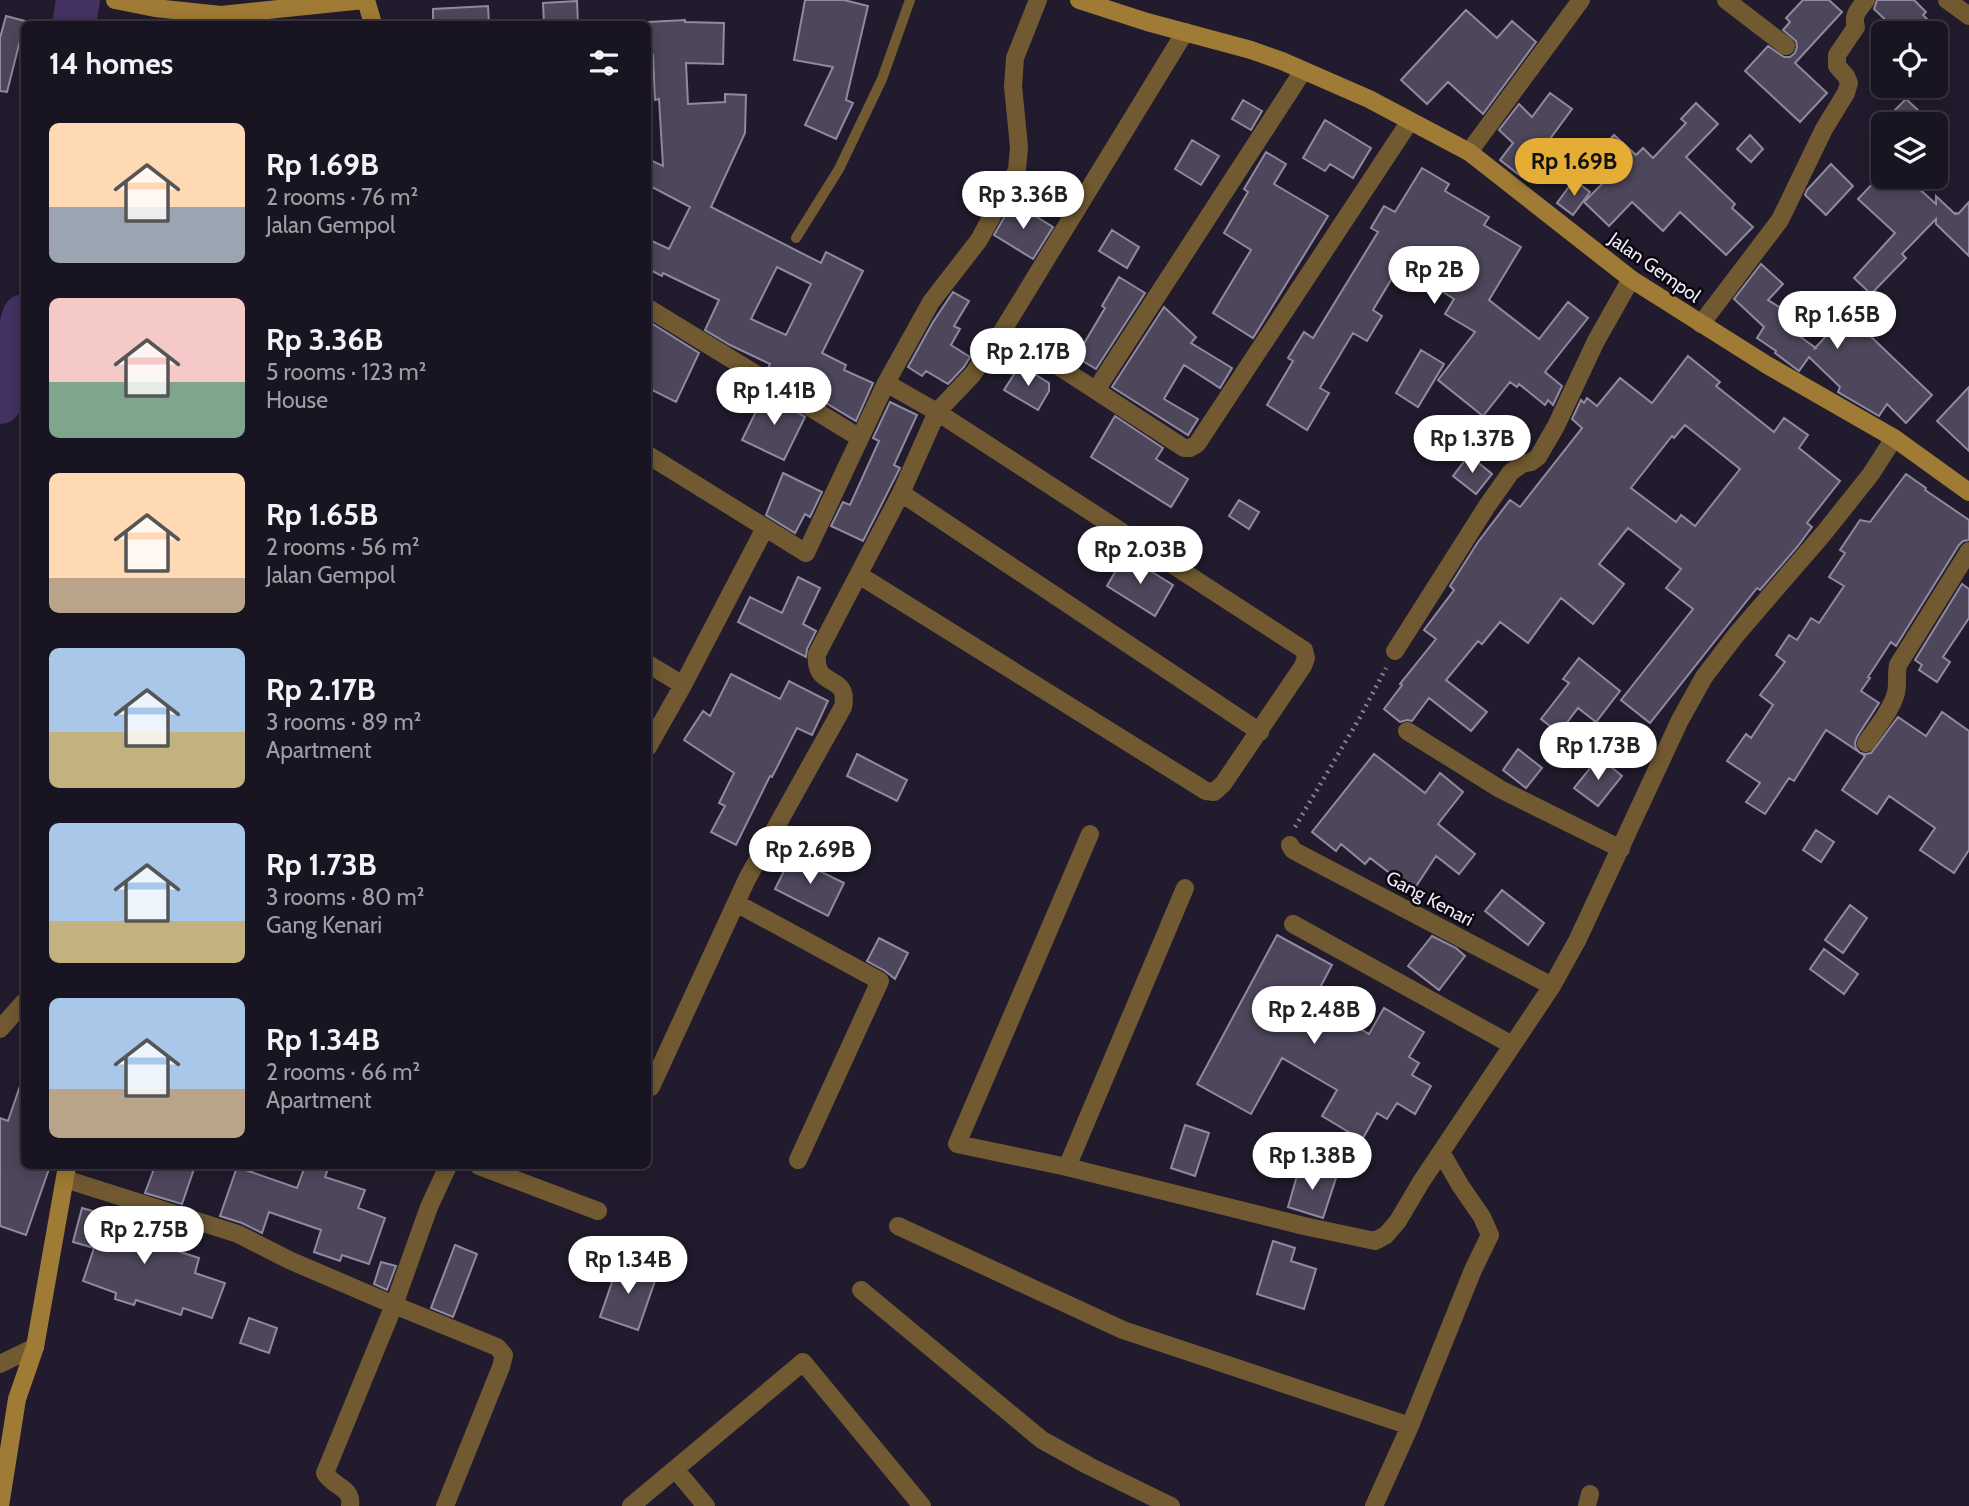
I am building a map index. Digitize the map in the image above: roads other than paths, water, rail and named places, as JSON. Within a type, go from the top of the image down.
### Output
[{"type":"main road","points":[[115,0],[155,8],[221,15],[365,0],[372,21]]},
{"type":"main road","name":"Jalan Gempol","points":[[1079,0],[1251,50],[1369,99],[1469,152],[1630,279],[1767,365],[1894,438],[1969,492]]},
{"type":"main road","points":[[0,1506],[17,1399],[34,1347],[66,1172]]},
{"type":"street","points":[[651,457],[806,553],[886,383],[931,302],[979,240],[1017,170],[1019,148],[1013,86],[1015,58],[1038,0]]},
{"type":"street","points":[[1469,152],[1581,0]]},
{"type":"street","points":[[1726,0],[1786,46]]},
{"type":"street","points":[[1701,324],[1780,219],[1824,129],[1846,93],[1849,83],[1837,66],[1836,55],[1856,27],[1856,13],[1866,0]]},
{"type":"street","points":[[1947,0],[1969,16]]},
{"type":"street","points":[[651,1087],[747,879],[843,707],[845,693],[842,688],[822,676],[816,663],[817,654],[901,493],[937,412],[973,374],[1003,330],[1185,32]]},
{"type":"street","points":[[1096,390],[1303,71]]},
{"type":"street","points":[[1003,330],[1184,448],[1190,448],[1197,444],[1410,121]]},
{"type":"street","points":[[1395,652],[1511,472],[1538,457],[1630,279]]},
{"type":"street","points":[[651,309],[860,439]]},
{"type":"street","points":[[859,575],[1206,791],[1214,792],[1223,784],[1260,732],[1306,658],[1304,650],[937,412],[886,383]]},
{"type":"street","points":[[1090,834],[957,1144],[1067,1167],[1375,1241],[1386,1235],[1398,1221],[1552,986],[1577,942],[1680,720],[1704,677],[1735,635],[1832,524],[1871,474],[1894,438]]},
{"type":"street","points":[[901,493],[1260,732]]},
{"type":"street","points":[[651,742],[765,528]]},
{"type":"street","points":[[1866,743],[1893,701],[1897,690],[1898,665],[1969,551]]},
{"type":"street","points":[[651,666],[683,685]]},
{"type":"street","points":[[1407,731],[1500,789],[1621,849]]},
{"type":"street","name":"Gang Kenari","points":[[1290,845],[1300,854],[1552,986]]},
{"type":"street","points":[[1067,1167],[1185,888]]},
{"type":"street","points":[[736,903],[880,981],[798,1160]]},
{"type":"street","points":[[1293,924],[1512,1045]]},
{"type":"street","points":[[0,1029],[21,1005]]},
{"type":"street","points":[[1374,1506],[1410,1426],[1473,1270],[1490,1236],[1482,1217],[1441,1152]]},
{"type":"street","points":[[350,1506],[350,1494],[330,1481],[325,1473],[394,1305],[429,1207],[447,1169]]},
{"type":"street","points":[[487,1169],[598,1211]]},
{"type":"street","points":[[66,1172],[238,1234],[289,1260],[497,1347],[504,1355],[501,1367],[445,1506]]},
{"type":"street","points":[[898,1226],[1123,1330],[1410,1426]]},
{"type":"street","points":[[861,1290],[1042,1440],[1171,1506]]},
{"type":"street","points":[[0,1364],[34,1347]]},
{"type":"street","points":[[631,1506],[803,1362],[922,1506]]},
{"type":"street","points":[[675,1469],[706,1506]]},
{"type":"lane","points":[[796,238],[839,169],[882,79],[910,0]]},
{"type":"waterway","points":[[74,21],[78,0]]},
{"type":"waterway","points":[[0,402],[21,327]]}]
